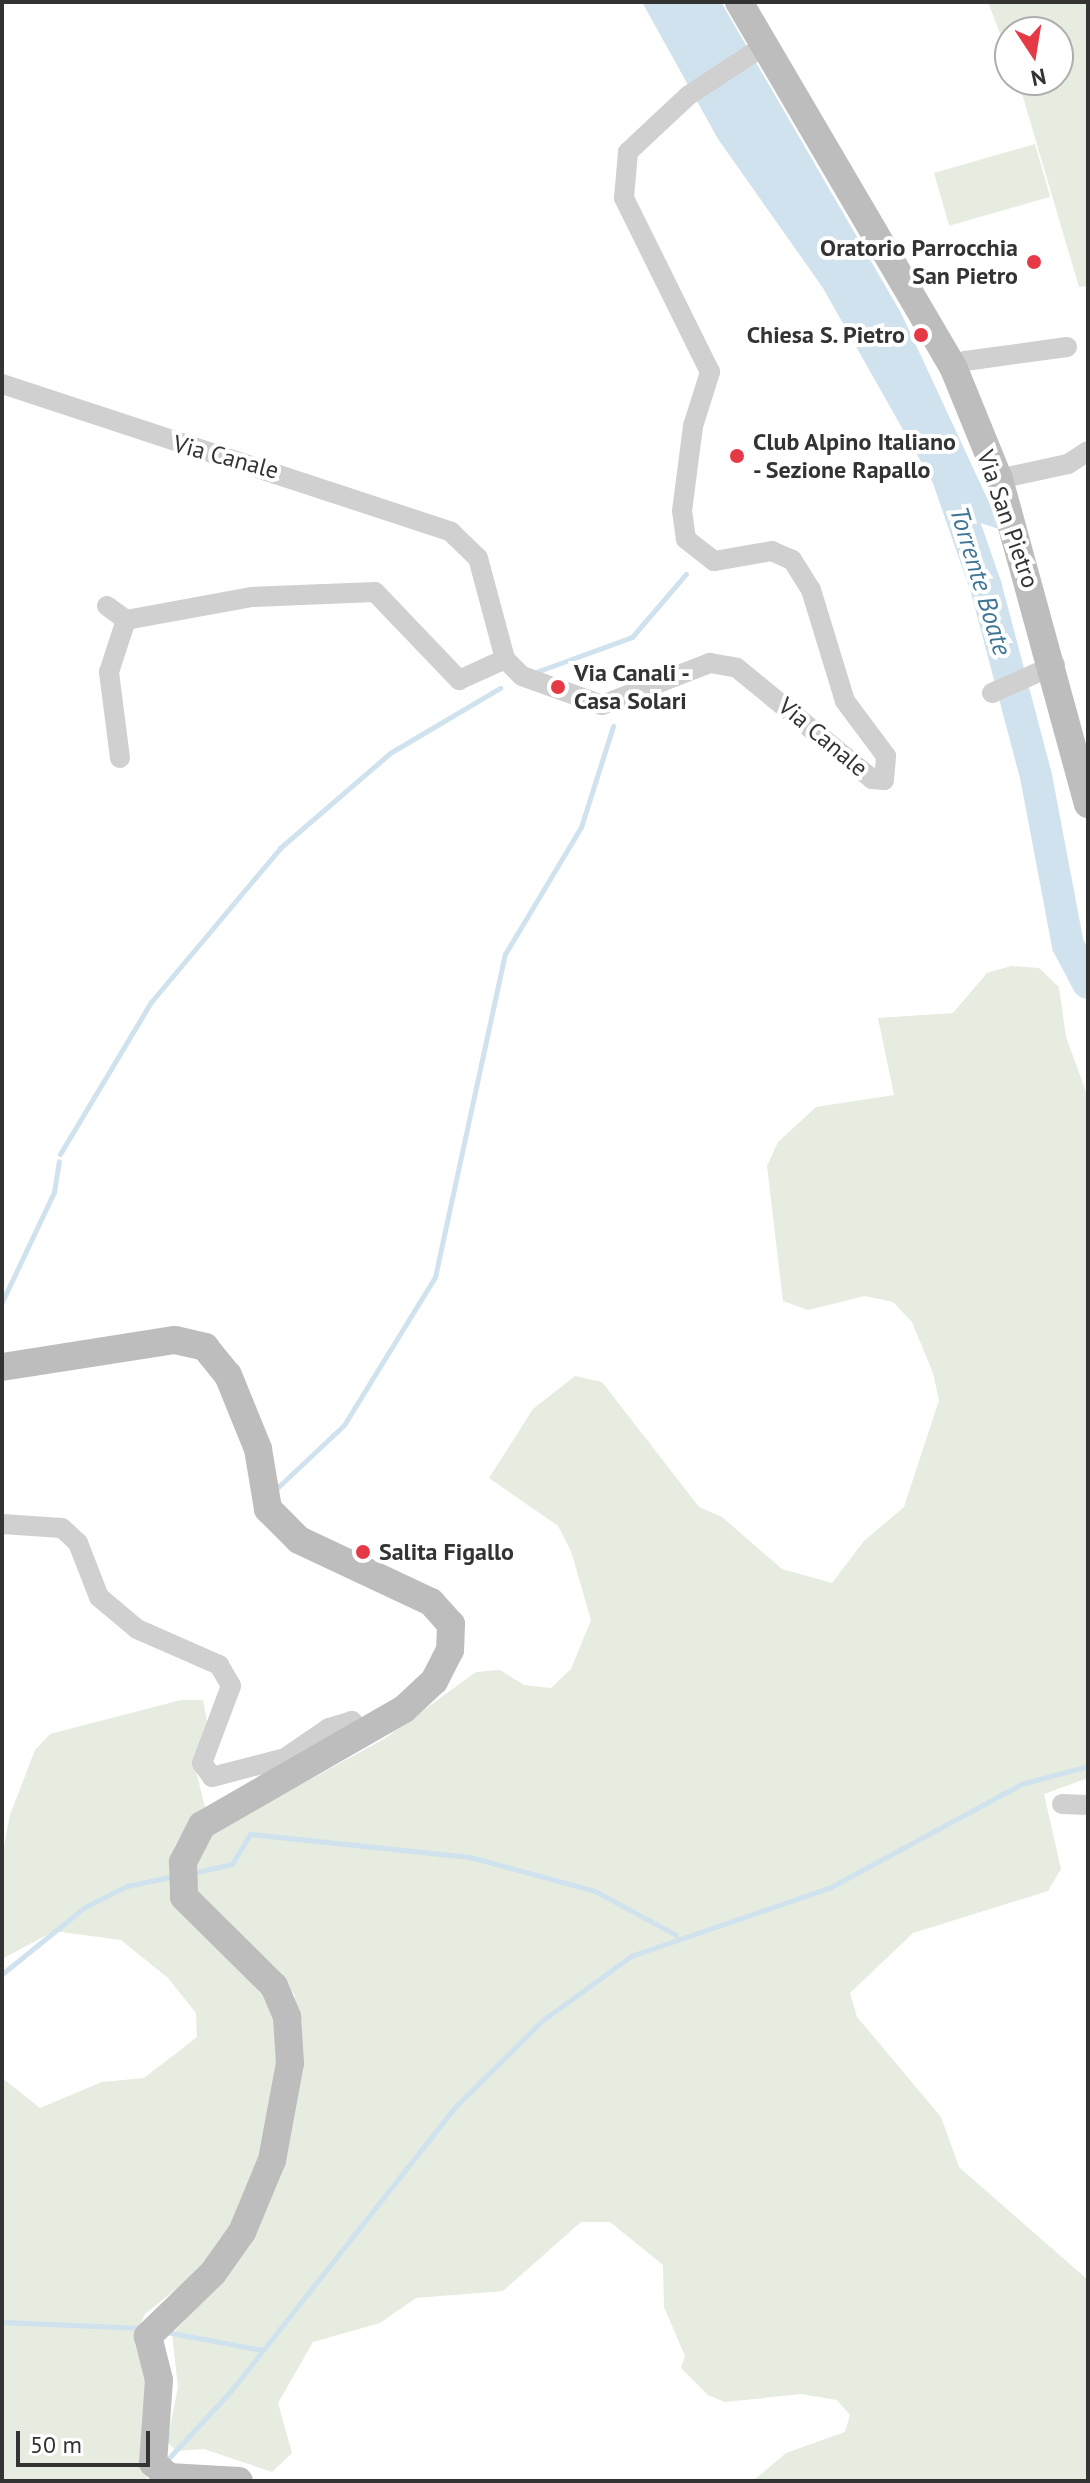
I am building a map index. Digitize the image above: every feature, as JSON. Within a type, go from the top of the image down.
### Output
[{"type":"street","name":"Via San Pietro","points":[[739,2],[760,48],[954,369],[999,479],[1055,665],[1088,804]]},
{"type":"street","name":"Via Canale","points":[[2,384],[451,532],[484,570],[505,659],[522,676],[602,705],[710,663],[737,668],[872,779],[884,780],[890,769],[845,701],[811,590],[792,560],[772,551],[714,561],[686,539],[682,511],[691,440],[710,372],[624,198],[622,166],[689,95],[760,48]]},
{"type":"street","points":[[954,369],[965,361],[1067,347]]},
{"type":"street","points":[[999,479],[1068,464],[1088,451]]},
{"type":"street","points":[[107,606],[126,620],[251,597],[375,592],[459,680],[505,659]]},
{"type":"street","points":[[120,758],[109,672],[126,620]]},
{"type":"street","points":[[998,689],[1055,665]]},
{"type":"street","points":[[2,1367],[175,1340],[205,1347],[228,1375],[258,1449],[268,1509],[299,1540],[431,1602],[451,1624],[450,1650],[434,1681],[361,1733],[202,1825],[183,1862],[184,1897],[274,1986],[287,2017],[290,2063],[272,2160],[242,2232],[213,2273],[148,2336],[159,2380],[150,2444],[157,2471],[239,2481]]},
{"type":"street","points":[[2,1524],[62,1528],[78,1543],[99,1597],[137,1629],[219,1665],[231,1686],[202,1763],[212,1777],[285,1758],[352,1721],[361,1733]]},
{"type":"street","points":[[1062,1804],[1088,1805]]},
{"type":"shaded area","points":[[988,2],[1088,2],[1088,286],[1079,287],[1023,96],[1074,96],[1074,16],[994,18]]},
{"type":"shaded area","points":[[1035,144],[1050,197],[949,226],[934,173]]},
{"type":"shaded area","points":[[1011,966],[1039,968],[1059,987],[1066,1037],[1088,1097],[1088,1778],[1044,1794],[1061,1869],[1048,1891],[913,1933],[850,1993],[857,2017],[941,2117],[959,2167],[1088,2280],[1088,2481],[753,2481],[786,2453],[845,2432],[850,2415],[837,2400],[801,2394],[725,2402],[708,2395],[681,2368],[685,2356],[664,2307],[663,2265],[610,2222],[581,2222],[503,2291],[416,2298],[380,2323],[313,2342],[278,2403],[292,2453],[272,2472],[204,2449],[177,2451],[167,2442],[178,2387],[172,2334],[227,2273],[302,2032],[294,1994],[196,1893],[197,1864],[214,1832],[384,1739],[476,1672],[500,1670],[524,1685],[551,1688],[571,1669],[591,1620],[571,1551],[558,1526],[489,1478],[533,1409],[575,1376],[602,1382],[699,1507],[722,1517],[782,1569],[832,1583],[864,1541],[904,1507],[939,1400],[933,1373],[912,1322],[893,1302],[865,1296],[808,1310],[783,1301],[767,1166],[778,1142],[816,1107],[894,1095],[878,1018],[953,1013],[987,973]]},
{"type":"shaded area","points":[[181,1700],[203,1700],[207,1722],[195,1767],[206,1811],[175,1845],[172,1889],[272,2001],[278,2068],[271,2119],[248,2201],[201,2269],[145,2314],[136,2335],[149,2398],[142,2465],[148,2481],[2,2481],[2,2078],[40,2108],[102,2082],[144,2078],[197,2037],[196,2013],[168,1978],[121,1940],[54,1931],[2,1959],[2,1856],[10,1815],[35,1750],[50,1734]]},
{"type":"water","points":[[642,2],[721,2],[901,313],[1002,530],[950,513],[823,288],[718,139]]},
{"type":"waterway","name":"Torrente Boate","points":[[947,475],[986,587],[1036,776],[1068,945],[1088,983]]},
{"type":"waterway","points":[[536,672],[632,637],[686,574]]},
{"type":"waterway","points":[[60,1154],[151,1002],[280,848],[390,753],[500,688]]},
{"type":"waterway","points":[[276,1489],[344,1425],[435,1277],[505,954],[581,827],[613,726]]},
{"type":"waterway","points":[[2,1302],[54,1192],[59,1161]]},
{"type":"waterway","points":[[166,2461],[230,2392],[454,2108],[543,2020],[631,1956],[829,1888],[1021,1784],[1088,1766]]},
{"type":"waterway","points":[[193,1873],[232,1864],[250,1834],[470,1857],[595,1891],[676,1935]]},
{"type":"waterway","points":[[2,1974],[85,1907],[127,1886],[175,1876]]},
{"type":"waterway","points":[[2,2322],[144,2328]]},
{"type":"waterway","points":[[166,2332],[262,2350]]},
{"type":"place","name":"Oratorio Parrocchia San Pietro","points":[[1034,262]]},
{"type":"place","name":"Chiesa S. Pietro","points":[[921,335]]},
{"type":"place","name":"Club Alpino Italiano - Sezione Rapallo","points":[[737,456]]},
{"type":"place","name":"Via Canali - Casa Solari","points":[[558,687]]},
{"type":"place","name":"Salita Figallo","points":[[363,1552]]}]
